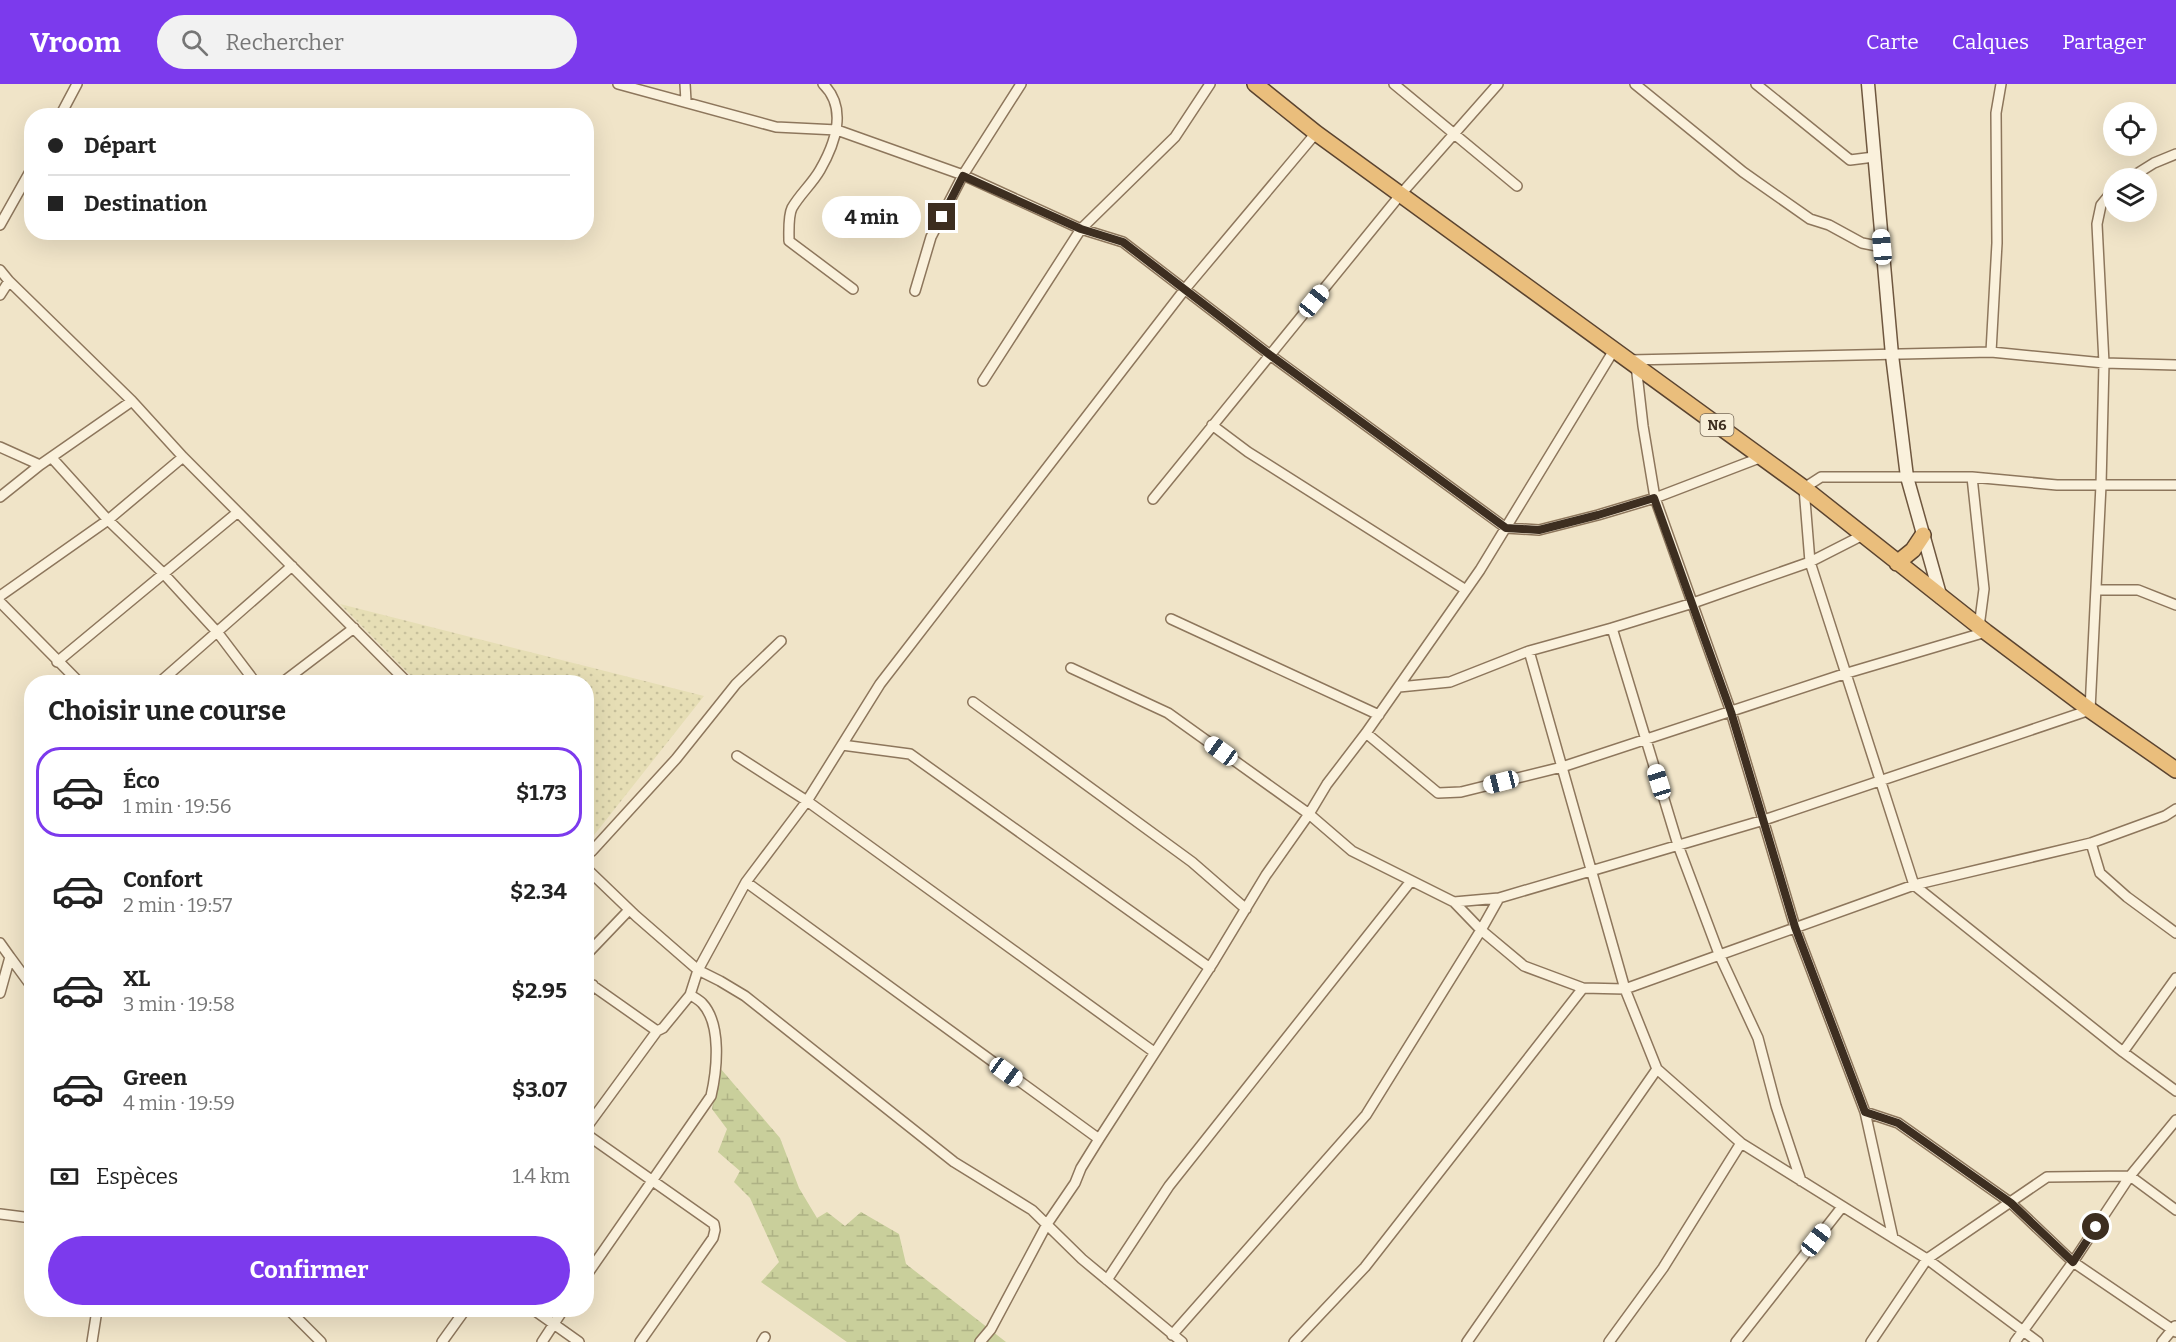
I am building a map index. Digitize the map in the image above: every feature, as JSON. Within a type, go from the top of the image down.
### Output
[{"type":"highway","name":"N6","points":[[1255,84],[1316,133],[1804,488],[1982,630],[2176,770]]},
{"type":"highway","points":[[1897,563],[1913,550],[1923,535]]},
{"type":"main road","points":[[1868,84],[1892,355],[1908,477],[1941,597]]},
{"type":"street","points":[[64,108],[77,84]]},
{"type":"street","points":[[618,84],[776,127],[837,130],[963,176],[1081,229],[1123,242],[1270,355],[1506,528],[1539,530],[1598,515],[1654,498],[1762,457]]},
{"type":"street","points":[[685,84],[686,101]]},
{"type":"street","points":[[915,291],[931,237],[963,176],[1021,84]]},
{"type":"street","points":[[983,381],[1081,229],[1175,137],[1210,84]]},
{"type":"street","points":[[1394,84],[1517,186]]},
{"type":"street","points":[[1153,500],[1401,194],[1498,84]]},
{"type":"street","points":[[1635,84],[1743,172],[1810,219],[1829,225],[1862,243],[1882,247]]},
{"type":"street","points":[[1756,84],[1850,160],[1874,157]]},
{"type":"street","points":[[1991,352],[1997,243],[1996,113],[2001,84]]},
{"type":"street","points":[[826,85],[837,107],[837,130],[820,170],[791,210],[789,240],[853,289]]},
{"type":"street","points":[[594,1117],[657,1031],[663,1028],[690,995],[698,970],[746,882],[807,801],[880,684],[1185,289],[1316,133]]},
{"type":"street","points":[[2146,168],[2176,154]]},
{"type":"street","points":[[0,225],[24,182]]},
{"type":"street","points":[[1454,902],[1499,898],[1764,820],[2090,710],[2101,484],[2104,363],[2097,225],[2103,203]]},
{"type":"street","points":[[0,270],[132,401],[183,457],[399,675]]},
{"type":"street","points":[[0,295],[9,281]]},
{"type":"street","points":[[980,1342],[991,1329],[1047,1224],[1075,1183],[1081,1168],[1210,968],[1266,875],[1327,784],[1379,715],[1466,590],[1614,350]]},
{"type":"street","points":[[1893,1238],[1865,1112],[1795,927],[1731,712],[1654,498],[1632,363],[1991,352],[2104,363],[2176,365]]},
{"type":"street","points":[[0,497],[40,465],[132,401]]},
{"type":"street","points":[[1212,425],[1248,452],[1466,590]]},
{"type":"street","points":[[0,447],[40,465]]},
{"type":"street","points":[[0,596],[108,520],[183,457]]},
{"type":"street","points":[[52,458],[108,520],[163,573],[218,633],[250,675]]},
{"type":"street","points":[[2176,486],[2057,485],[1972,477],[1821,477],[1804,488],[1810,562],[1844,674],[1914,885],[2123,1052],[2176,1091]]},
{"type":"street","points":[[1366,733],[1438,793],[1461,792],[1562,767],[1982,630],[1984,589],[1972,477]]},
{"type":"street","points":[[57,662],[238,512]]},
{"type":"street","points":[[1398,687],[1450,682],[1529,651],[1693,603],[1810,562],[1863,536]]},
{"type":"street","points":[[168,675],[292,566]]},
{"type":"street","points":[[2096,590],[2138,590],[2176,605]]},
{"type":"street","points":[[0,602],[71,675]]},
{"type":"street","points":[[1171,619],[1379,715]]},
{"type":"street","points":[[293,675],[354,628]]},
{"type":"street","points":[[1612,628],[1678,845],[1719,954],[1758,1038],[1776,1106],[1801,1181]]},
{"type":"street","points":[[594,849],[676,759],[736,684],[781,641]]},
{"type":"street","points":[[1529,651],[1625,989],[1657,1069],[1741,1143],[1927,1259],[2038,1342]]},
{"type":"street","points":[[1071,668],[1168,713],[1309,814],[1352,851],[1454,902],[1481,930],[1524,966],[1583,988],[1625,989],[1914,885],[2091,843],[2165,816],[2176,809]]},
{"type":"street","points":[[973,702],[1192,862],[1246,909]]},
{"type":"street","points":[[842,745],[910,753],[1210,968]]},
{"type":"street","points":[[737,756],[807,801],[1154,1052]]},
{"type":"street","points":[[2091,843],[2100,873],[2127,897],[2176,933]]},
{"type":"street","points":[[594,876],[629,910],[698,970],[745,996],[954,1162],[1032,1210],[1082,1259],[1182,1342]]},
{"type":"street","points":[[1107,1280],[1169,1186],[1411,881]]},
{"type":"street","points":[[746,882],[1099,1140]]},
{"type":"street","points":[[1172,1335],[1366,1115],[1499,898]]},
{"type":"street","points":[[594,947],[629,910]]},
{"type":"street","points":[[0,943],[24,976]]},
{"type":"street","points":[[0,993],[10,957]]},
{"type":"street","points":[[2123,1052],[2176,978]]},
{"type":"street","points":[[594,986],[657,1031]]},
{"type":"street","points":[[1294,1342],[1365,1267],[1583,988]]},
{"type":"street","points":[[594,1265],[711,1096],[717,1057],[713,1023],[703,1004],[690,995]]},
{"type":"street","points":[[1467,1342],[1657,1069]]},
{"type":"street","points":[[1865,1112],[1898,1123],[2011,1203],[2073,1262],[2175,1329],[2162,1342]]},
{"type":"street","points":[[2015,1342],[2073,1262],[2130,1176],[2176,1120]]},
{"type":"street","points":[[594,1139],[714,1224],[716,1230],[713,1238],[639,1342]]},
{"type":"street","points":[[1609,1342],[1663,1268],[1741,1143]]},
{"type":"street","points":[[1870,1342],[1927,1259],[2047,1177],[2130,1176],[2176,1210]]},
{"type":"street","points":[[1736,1342],[1842,1207]]},
{"type":"street","points":[[0,1214],[24,1217]]},
{"type":"street","points":[[92,1342],[96,1317]]},
{"type":"street","points":[[296,1317],[321,1342]]},
{"type":"street","points":[[442,1342],[460,1317]]},
{"type":"street","points":[[544,1317],[579,1342]]},
{"type":"street","points":[[542,1342],[558,1317]]},
{"type":"shaded area","points":[[340,604],[704,696],[594,835],[594,675],[410,675]]},
{"type":"green space","points":[[720,1068],[780,1138],[799,1188],[817,1218],[827,1212],[845,1226],[861,1212],[899,1234],[906,1264],[1006,1342],[847,1342],[761,1282],[779,1262],[750,1198],[734,1182],[740,1171],[718,1152],[727,1129],[712,1109]]},
{"type":"route","points":[[942,217],[963,176],[1081,229],[1123,242],[1270,355],[1506,528],[1539,530],[1654,498],[1731,712],[1795,927],[1865,1112],[1898,1123],[2011,1203],[2073,1262],[2096,1227]]}]
